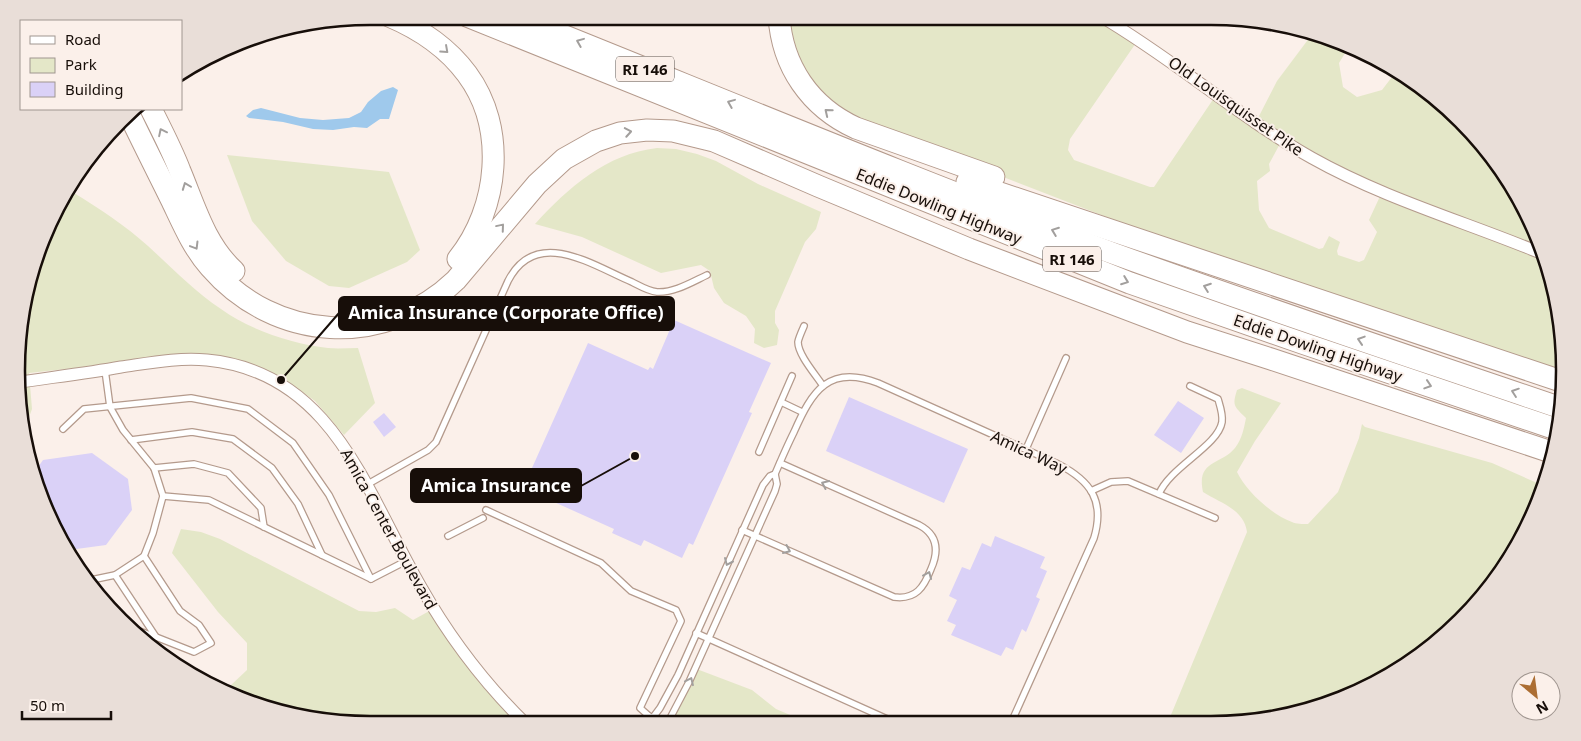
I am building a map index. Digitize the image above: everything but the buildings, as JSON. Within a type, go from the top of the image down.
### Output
[{"type":"highway","points":[[151,110],[206,235],[220,257],[247,283],[277,302],[310,312],[358,314],[393,305],[427,288],[446,272],[466,249],[486,207],[490,192],[493,161],[493,148],[488,120],[481,98],[468,75],[452,56],[432,39],[409,25]]},
{"type":"highway","name":"Eddie Dowling Highway","points":[[490,25],[1130,282],[1293,340],[1551,427]]},
{"type":"highway","name":"Eddie Dowling Highway","points":[[537,25],[1035,223],[1209,288],[1554,406]]},
{"type":"highway","points":[[780,25],[784,48],[796,76],[818,103],[835,118],[1020,186],[1314,299]]},
{"type":"highway","points":[[593,66],[641,95],[666,106],[1100,291],[1271,359]]},
{"type":"highway","points":[[132,120],[194,244],[210,267],[234,289],[260,308],[283,319],[308,325],[345,327],[371,325],[397,318],[422,306],[439,295],[456,280],[537,184],[564,159],[585,146],[608,136],[633,131],[660,130],[686,133],[714,141],[1035,275],[1187,332],[1546,450]]},
{"type":"highway","points":[[776,121],[860,144],[984,188],[1556,379]]},
{"type":"highway","points":[[124,128],[134,134],[148,152]]},
{"type":"street","name":"Old Louisquisset Pike","points":[[1114,25],[1170,60],[1240,112],[1312,158],[1400,200],[1535,251]]},
{"type":"street","name":"Amica Center Boulevard","points":[[25,381],[189,359],[225,362],[255,371],[284,386],[314,411],[345,448],[368,484],[406,561],[438,616],[487,682],[519,716]]},
{"type":"lane","points":[[368,484],[428,450],[436,442],[508,281],[515,269],[530,257],[546,252],[564,253],[655,292],[676,288],[707,274]]},
{"type":"lane","points":[[671,716],[709,639],[775,491],[777,484],[775,474],[802,412],[812,396],[823,386],[799,346],[799,339],[804,326]]},
{"type":"lane","points":[[1026,449],[1066,358]]},
{"type":"lane","points":[[95,579],[115,575],[144,556],[153,533],[163,496],[154,468],[131,440],[110,407],[105,370]]},
{"type":"lane","points":[[759,452],[792,376]]},
{"type":"lane","name":"Amica Way","points":[[823,386],[843,378],[870,380],[1026,449],[1075,474],[1091,491],[1098,512],[1094,538],[1014,716]]},
{"type":"lane","points":[[1159,494],[1168,478],[1209,441],[1222,424],[1218,399],[1190,386]]},
{"type":"lane","points":[[63,429],[84,409],[192,398],[248,409],[292,443],[329,496],[371,579]]},
{"type":"lane","points":[[781,402],[802,412]]},
{"type":"lane","points":[[131,440],[192,432],[233,439],[272,468],[298,504],[322,555]]},
{"type":"lane","points":[[742,530],[894,598],[907,597],[918,592],[926,582],[934,563],[936,545],[932,535],[924,528],[780,463]]},
{"type":"lane","points":[[154,468],[194,464],[228,473],[261,508],[264,527]]},
{"type":"lane","points":[[654,716],[670,691],[762,485],[770,476],[775,474]]},
{"type":"lane","points":[[1091,491],[1111,482],[1122,480],[1133,482],[1215,518]]},
{"type":"lane","points":[[163,496],[209,500],[371,579]]},
{"type":"lane","points":[[486,510],[601,563],[631,591],[676,610],[681,621],[640,708],[650,716]]},
{"type":"lane","points":[[448,536],[483,518]]},
{"type":"lane","points":[[144,556],[180,611],[199,624],[211,643],[194,652],[147,634]]},
{"type":"lane","points":[[371,579],[406,561]]},
{"type":"lane","points":[[115,575],[156,637]]},
{"type":"lane","points":[[696,634],[880,716]]},
{"type":"green space","points":[[778,25],[1117,25],[1138,40],[1070,139],[1068,150],[1074,160],[1150,187],[1154,187],[1214,98],[1258,118],[1277,81],[1308,39],[1343,51],[1346,52],[1339,63],[1343,87],[1357,97],[1382,90],[1392,77],[1421,96],[1455,126],[1485,160],[1498,179],[1530,238],[1538,259],[1553,325],[1556,377],[1202,254],[830,110]],"holes":[[[1282,140],[1382,192],[1369,220],[1377,232],[1364,260],[1359,262],[1338,255],[1337,251],[1340,242],[1329,236],[1323,248],[1319,249],[1269,228],[1259,210],[1257,181],[1270,171],[1269,164]]]},
{"type":"green space","points":[[657,148],[676,149],[716,161],[758,184],[821,212],[816,229],[805,242],[775,311],[775,323],[779,330],[777,345],[764,348],[754,343],[755,329],[746,316],[724,303],[714,288],[710,271],[701,265],[661,273],[582,237],[535,224],[561,197],[590,174],[621,157]]},
{"type":"green space","points":[[227,155],[389,172],[420,250],[407,262],[349,288],[329,286],[286,261],[252,221]]},
{"type":"green space","points":[[74,193],[140,239],[183,279],[232,317],[258,330],[300,343],[328,348],[358,348],[375,403],[344,435],[315,401],[291,384],[243,362],[208,356],[166,358],[29,373],[32,409],[28,419],[25,370],[28,325],[32,303],[43,259],[51,238]]},
{"type":"green space","points":[[1242,388],[1281,403],[1237,472],[1260,502],[1284,519],[1294,523],[1308,524],[1338,492],[1359,438],[1362,424],[1365,427],[1492,463],[1538,483],[1510,543],[1485,581],[1455,615],[1421,645],[1402,658],[1343,690],[1300,704],[1256,713],[1170,716],[1247,532],[1245,524],[1236,512],[1203,492],[1202,482],[1206,468],[1235,448],[1241,437],[1246,418],[1234,403],[1237,390]]},
{"type":"green space","points":[[181,529],[201,532],[220,539],[359,611],[376,612],[395,608],[413,620],[433,609],[478,669],[522,716],[370,716],[325,713],[281,704],[238,690],[230,686],[247,670],[247,643],[218,612],[172,553]]},
{"type":"green space","points":[[694,668],[752,690],[776,709],[792,716],[669,716]]},
{"type":"water","points":[[393,87],[398,90],[389,119],[380,119],[367,128],[313,129],[246,116],[253,110],[261,108],[300,118],[323,120],[349,118],[361,112],[368,102],[381,91]]},
{"type":"place","name":"Amica Insurance (Corporate Office)","points":[[281,380]]},
{"type":"place","name":"Amica Insurance","points":[[635,456]]}]
